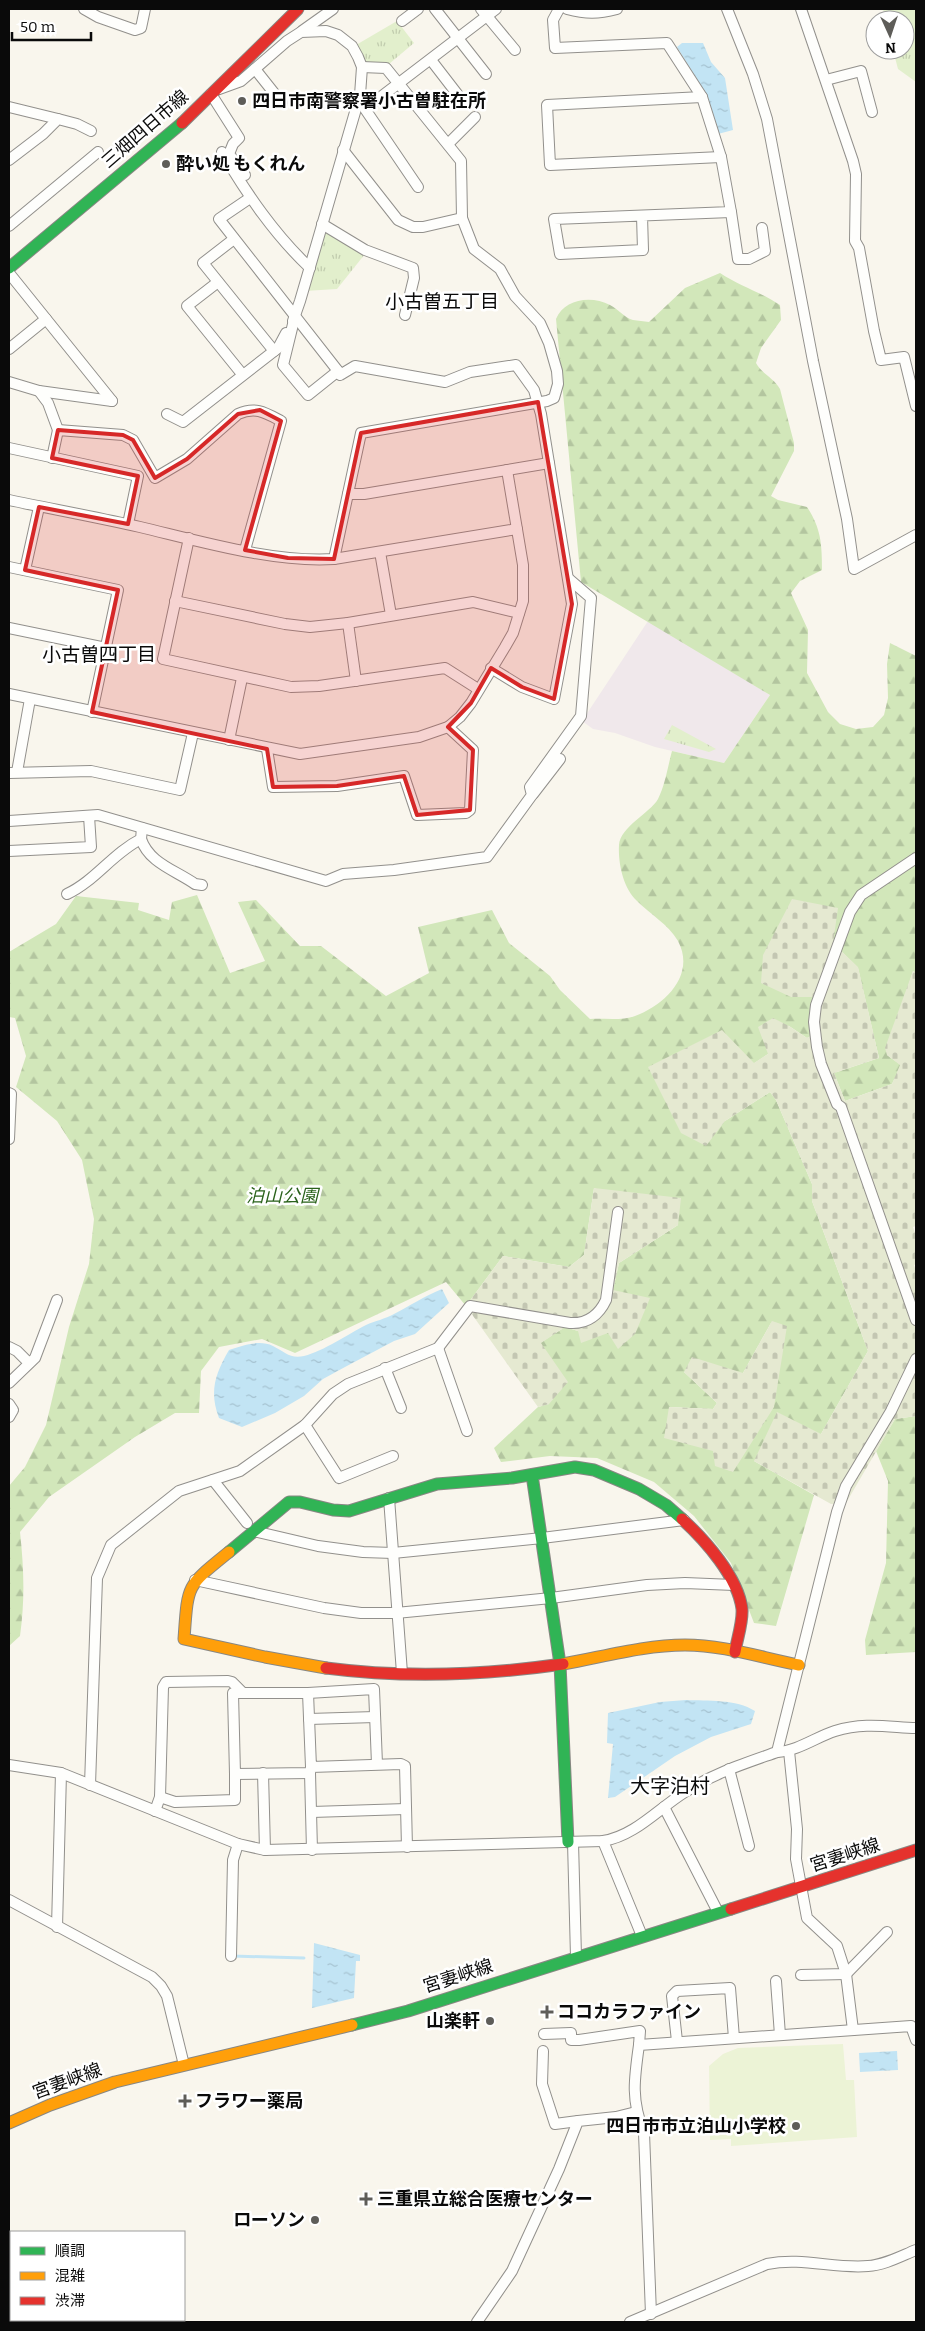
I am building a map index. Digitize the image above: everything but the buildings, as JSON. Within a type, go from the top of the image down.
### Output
[{"type":"street","points":[[84,9],[98,17],[135,30],[141,28],[146,9]]},
{"type":"street","name":"三畑四日市線","points":[[9,268],[178,127],[298,9]]},
{"type":"street","points":[[245,175],[228,154],[232,144],[239,138],[214,92],[240,81],[287,41],[333,9]]},
{"type":"street","points":[[402,21],[418,9]]},
{"type":"street","points":[[435,9],[486,74]]},
{"type":"street","points":[[418,187],[365,109],[401,84],[458,39],[484,12],[496,9]]},
{"type":"street","points":[[559,9],[553,20],[555,48],[667,43],[702,97],[721,157],[738,259],[749,259],[765,251],[762,228]]},
{"type":"street","points":[[567,9],[599,14],[617,9]]},
{"type":"street","points":[[727,9],[753,74],[768,119],[813,361],[848,519],[854,569],[916,535]]},
{"type":"street","points":[[801,9],[856,174],[855,241],[881,360],[904,357],[916,406]]},
{"type":"street","points":[[484,12],[515,50]]},
{"type":"street","points":[[301,32],[326,31],[338,36],[352,46],[362,67],[360,96],[295,316],[283,365],[308,395],[338,371]]},
{"type":"street","points":[[431,60],[458,95]]},
{"type":"street","points":[[334,559],[361,433],[538,402],[554,398],[558,384],[549,343],[540,323],[514,296],[500,269],[474,249],[462,218],[461,161],[401,84],[386,68],[362,67]]},
{"type":"street","points":[[255,69],[282,103]]},
{"type":"street","points":[[826,80],[861,71],[872,112]]},
{"type":"street","points":[[360,96],[368,107]]},
{"type":"street","points":[[702,97],[547,105],[550,165],[721,157]]},
{"type":"street","points":[[9,107],[77,124],[91,131]]},
{"type":"street","points":[[448,144],[475,116]]},
{"type":"street","points":[[9,160],[43,134],[58,119]]},
{"type":"street","points":[[343,150],[398,220],[413,227],[423,227],[462,218]]},
{"type":"street","points":[[9,226],[98,152]]},
{"type":"street","points":[[222,152],[250,198],[290,250],[310,268]]},
{"type":"street","points":[[250,198],[220,219],[340,375],[355,366],[445,382],[470,372],[516,365],[534,390],[538,402],[549,463],[572,604],[554,699],[522,687],[491,668]]},
{"type":"street","points":[[642,216],[643,250],[560,254],[554,220],[642,216],[731,212]]},
{"type":"street","points":[[322,224],[365,250],[413,268],[414,278],[405,315]]},
{"type":"street","points":[[234,239],[203,263],[274,351]]},
{"type":"street","points":[[9,273],[112,401],[39,391],[9,382]]},
{"type":"street","points":[[218,282],[187,306],[242,374]]},
{"type":"street","points":[[168,414],[182,422],[274,351],[281,344],[295,316]]},
{"type":"street","points":[[9,349],[46,319]]},
{"type":"street","points":[[39,391],[48,403],[58,430],[52,458]]},
{"type":"street","points":[[58,430],[123,434],[133,440],[155,478],[187,459],[230,420],[246,411],[260,410],[281,421],[245,550]]},
{"type":"street","points":[[9,448],[138,476],[128,524]]},
{"type":"street","points":[[348,494],[364,494],[549,463]]},
{"type":"street","points":[[9,694],[267,749],[300,754],[419,736],[448,727],[460,717],[471,703],[513,633],[519,613],[524,584],[507,470]]},
{"type":"street","points":[[9,500],[295,559],[334,559],[517,529]]},
{"type":"street","points":[[25,570],[39,506]]},
{"type":"street","points":[[189,538],[163,659],[242,678],[291,687],[356,681],[445,668],[478,689]]},
{"type":"street","points":[[380,552],[391,615]]},
{"type":"street","points":[[9,567],[118,590],[92,712]]},
{"type":"street","points":[[532,795],[530,786],[580,716],[591,598],[569,579]]},
{"type":"street","points":[[175,601],[285,624],[310,627],[348,623],[474,602],[519,613]]},
{"type":"street","points":[[348,623],[356,681]]},
{"type":"street","points":[[9,628],[106,648]]},
{"type":"street","points":[[228,740],[242,678]]},
{"type":"street","points":[[30,699],[13,772],[91,771],[180,790],[194,733]]},
{"type":"street","points":[[267,749],[273,787],[336,786],[404,776],[417,815],[466,813],[470,810],[473,750],[448,727]]},
{"type":"street","points":[[9,820],[98,815],[326,881],[343,874],[394,870],[487,857],[560,759]]},
{"type":"street","points":[[9,851],[91,847],[89,816]]},
{"type":"street","points":[[142,828],[141,839],[146,851],[154,859],[195,884],[202,885]]},
{"type":"street","points":[[67,894],[81,887],[122,850],[141,839]]},
{"type":"street","points":[[916,858],[861,895],[850,912],[816,1005],[814,1022],[821,1064],[841,1107],[916,1320]]},
{"type":"street","points":[[9,1093],[11,1094],[12,1103],[9,1138]]},
{"type":"street","points":[[90,1785],[97,1578],[112,1544],[179,1491],[240,1471],[305,1425],[340,1389],[385,1368],[438,1348],[470,1306],[570,1324],[578,1324],[595,1315],[602,1309],[606,1300],[618,1212]]},
{"type":"street","points":[[9,1383],[35,1358],[57,1300]]},
{"type":"street","points":[[9,1347],[17,1351],[29,1363]]},
{"type":"street","points":[[438,1348],[467,1431]]},
{"type":"street","points":[[777,1752],[837,1512],[846,1486],[891,1411],[916,1359]]},
{"type":"street","points":[[385,1368],[401,1408]]},
{"type":"street","points":[[9,1404],[13,1410],[9,1417]]},
{"type":"street","points":[[305,1425],[339,1478],[393,1456]]},
{"type":"street","points":[[735,1652],[742,1610],[734,1585],[717,1557],[684,1520],[651,1495],[588,1468],[563,1468],[532,1476],[437,1484],[358,1508],[339,1511],[300,1502],[290,1502],[251,1527],[195,1580],[187,1597],[184,1639],[326,1670],[402,1673],[560,1664],[657,1648],[702,1646],[799,1665]]},
{"type":"street","points":[[532,1476],[560,1664],[576,1957]]},
{"type":"street","points":[[213,1480],[251,1527],[318,1546],[363,1552],[392,1553],[542,1538],[684,1520]]},
{"type":"street","points":[[389,1498],[396,1613],[402,1673]]},
{"type":"street","points":[[195,1580],[324,1608],[360,1613],[396,1613],[551,1598],[662,1584],[734,1585]]},
{"type":"street","points":[[155,1812],[160,1797],[163,1686],[166,1682],[228,1680],[242,1692]]},
{"type":"street","points":[[160,1797],[175,1802],[235,1800],[233,1693],[308,1693],[374,1689],[377,1764]]},
{"type":"street","points":[[308,1693],[312,1850]]},
{"type":"street","points":[[309,1719],[375,1717]]},
{"type":"street","points":[[9,1765],[61,1774],[238,1844],[265,1850],[603,1841],[621,1836],[685,1792],[729,1769],[777,1752],[789,1751],[835,1731],[848,1728],[880,1724],[916,1728]]},
{"type":"street","points":[[789,1751],[798,1828],[796,1859],[807,1918],[837,1946],[846,1974],[853,2030]]},
{"type":"street","points":[[235,1774],[263,1774],[377,1764],[405,1766],[407,1847]]},
{"type":"street","points":[[729,1769],[749,1846]]},
{"type":"street","points":[[57,1927],[61,1774]]},
{"type":"street","points":[[263,1774],[265,1850]]},
{"type":"street","points":[[664,1807],[718,1912]]},
{"type":"street","points":[[312,1812],[406,1809]]},
{"type":"street","points":[[603,1841],[642,1936]]},
{"type":"street","points":[[231,1956],[233,1860],[238,1844]]},
{"type":"street","name":"宮妻峡線","points":[[9,2124],[50,2105],[85,2092],[408,2011],[916,1850]]},
{"type":"street","points":[[9,1900],[152,1977],[168,1996],[184,2066]]},
{"type":"street","points":[[801,1975],[846,1974],[888,1932]]},
{"type":"street","points":[[776,1981],[780,2035]]},
{"type":"street","points":[[677,2041],[672,1996],[677,1990],[730,1988],[734,2038]]},
{"type":"street","points":[[639,2045],[912,2026],[916,2040]]},
{"type":"street","points":[[544,2034],[571,2032],[571,2040],[579,2040],[640,2031],[634,2078],[636,2112],[644,2133],[651,2314]]},
{"type":"street","points":[[543,2051],[542,2084],[554,2124],[616,2117],[636,2112]]},
{"type":"street","points":[[478,2322],[512,2271],[559,2169],[578,2121]]},
{"type":"street","points":[[630,2322],[767,2264],[813,2262],[867,2266],[877,2265],[916,2250]]},
{"type":"highlighted area","points":[[538,402],[572,604],[554,699],[522,687],[491,668],[471,703],[448,727],[473,750],[470,810],[417,815],[404,776],[337,786],[273,787],[267,749],[92,712],[118,590],[25,570],[39,507],[128,524],[138,476],[52,458],[58,430],[123,435],[133,440],[155,478],[187,459],[238,414],[260,410],[281,421],[245,550],[288,558],[334,559],[361,433]]},
{"type":"shaded area","points":[[648,621],[770,695],[724,763],[655,747],[615,733],[593,729],[582,721]]},
{"type":"green space","points":[[916,9],[916,82],[898,69],[896,60],[915,60],[915,10],[883,10]]},
{"type":"green space","points":[[397,21],[414,43],[389,64],[364,62],[356,45]]},
{"type":"green space","points":[[325,228],[365,254],[337,289],[305,291]]},
{"type":"green space","name":"泊山公園","points":[[720,273],[780,305],[781,320],[761,348],[756,363],[780,389],[794,443],[794,451],[771,496],[778,500],[807,507],[818,529],[821,544],[822,570],[800,581],[791,593],[808,630],[807,673],[828,712],[840,724],[856,729],[873,727],[884,715],[888,698],[887,664],[890,643],[916,656],[916,973],[913,971],[887,1055],[901,1065],[892,1084],[845,1101],[834,1073],[879,1058],[858,968],[833,943],[791,997],[813,997],[815,1034],[807,1038],[789,1026],[768,1054],[753,1064],[725,1121],[770,1092],[776,1100],[812,1184],[812,1201],[868,1351],[821,1434],[754,1461],[814,1495],[776,1626],[754,1623],[731,1563],[694,1516],[654,1482],[597,1458],[550,1456],[501,1462],[494,1448],[538,1407],[549,1404],[540,1343],[565,1327],[578,1331],[613,1290],[619,1263],[678,1225],[594,1188],[584,1255],[569,1267],[503,1256],[466,1306],[446,1282],[295,1353],[262,1339],[219,1347],[201,1371],[199,1413],[175,1413],[135,1437],[49,1497],[20,1532],[23,1584],[22,1623],[20,1636],[9,1646],[9,1486],[25,1467],[46,1425],[69,1327],[89,1264],[94,1219],[82,1160],[57,1121],[16,1087],[26,1056],[15,1018],[9,1017],[9,952],[56,924],[76,896],[139,903],[138,910],[169,920],[172,902],[197,895],[230,973],[265,961],[238,902],[256,900],[300,946],[321,946],[386,996],[429,973],[418,927],[492,910],[509,943],[550,976],[560,990],[590,1019],[630,1018],[646,1011],[667,996],[680,977],[683,966],[683,954],[674,935],[632,896],[628,889],[622,875],[619,860],[621,838],[624,832],[649,810],[658,799],[672,751],[724,763],[770,695],[581,582],[556,319],[565,307],[572,303],[595,300],[610,305],[630,319],[649,322],[685,288]],"holes":[[[772,1321],[714,1451],[669,1407],[713,1409],[717,1403],[684,1372],[743,1373]]]},
{"type":"green space","points":[[672,725],[716,749],[709,752],[664,739]]},
{"type":"green space","points":[[792,899],[838,908],[833,943],[858,967],[879,1058],[834,1073],[845,1101],[892,1084],[900,1065],[887,1055],[885,1048],[913,971],[916,973],[916,1226],[913,1227],[916,1236],[916,1264],[914,1265],[916,1271],[916,1416],[895,1419],[846,1503],[831,1504],[754,1461],[777,1412],[821,1434],[868,1351],[812,1201],[812,1184],[776,1100],[770,1092],[725,1121],[706,1146],[681,1133],[648,1067],[722,1030],[754,1063],[768,1054],[758,1027],[773,1018],[807,1038],[815,1034],[813,997],[791,997],[761,983],[763,955]]},
{"type":"green space","points":[[594,1188],[681,1198],[678,1225],[619,1263],[613,1290],[650,1298],[635,1334],[618,1349],[608,1333],[581,1343],[578,1331],[565,1327],[541,1343],[568,1382],[549,1404],[538,1407],[466,1306],[503,1256],[569,1267],[584,1255]]},
{"type":"green space","points":[[772,1321],[787,1326],[774,1407],[733,1472],[715,1466],[713,1451],[664,1438],[669,1407],[713,1409],[717,1403],[684,1372],[692,1357],[743,1373]]},
{"type":"green space","points":[[916,1416],[916,1652],[866,1655],[865,1640],[886,1563],[888,1481],[876,1451],[895,1419]]},
{"type":"green space","points":[[843,2044],[846,2080],[854,2080],[857,2137],[731,2146],[731,2139],[710,2140],[709,2066],[723,2054],[738,2048]]},
{"type":"water","points":[[682,43],[703,43],[711,62],[725,78],[733,130],[718,134],[706,94],[677,47]]},
{"type":"water","points":[[442,1289],[449,1303],[415,1334],[394,1341],[323,1379],[304,1396],[275,1413],[242,1427],[219,1418],[214,1400],[215,1383],[220,1367],[229,1350],[262,1343],[273,1346],[291,1356],[304,1356],[336,1342],[366,1325],[391,1316]]},
{"type":"water","points":[[686,1700],[739,1704],[755,1711],[751,1724],[711,1737],[675,1756],[615,1797],[608,1798],[613,1744],[607,1743],[608,1713],[660,1702]]},
{"type":"water","points":[[314,1943],[360,1955],[360,1961],[356,1961],[354,1998],[312,2008]]},
{"type":"water","points":[[897,2051],[898,2070],[860,2072],[859,2053]]},
{"type":"waterway","points":[[232,1956],[304,1958]]},
{"type":"traffic: fast","points":[[9,268],[182,123]]},
{"type":"traffic: fast","points":[[229,1552],[289,1502],[300,1502],[333,1510],[349,1511],[437,1484],[512,1478],[575,1467],[594,1470],[639,1489],[666,1505],[682,1519]]},
{"type":"traffic: fast","points":[[532,1475],[560,1664],[568,1842]]},
{"type":"traffic: fast","points":[[352,2025],[408,2011],[731,1909]]},
{"type":"traffic: slow","points":[[229,1552],[204,1572],[192,1588],[187,1607],[184,1639],[326,1668]]},
{"type":"traffic: slow","points":[[563,1664],[639,1649],[685,1645],[728,1649],[799,1665]]},
{"type":"traffic: slow","points":[[9,2123],[50,2105],[115,2082],[352,2025]]},
{"type":"traffic: jam","points":[[182,123],[298,9]]},
{"type":"traffic: jam","points":[[682,1519],[710,1548],[734,1584],[742,1609],[741,1625],[735,1652]]},
{"type":"traffic: jam","points":[[326,1668],[385,1673],[444,1674],[504,1671],[563,1664]]},
{"type":"traffic: jam","points":[[731,1909],[916,1850]]},
{"type":"place","name":"四日市南警察署小古曽駐在所","points":[[242,101]]},
{"type":"place","name":"酔い処 もくれん","points":[[166,164]]},
{"type":"place","name":"ココカラファイン","points":[[547,2012]]},
{"type":"place","name":"山楽軒","points":[[490,2021]]},
{"type":"place","name":"フラワー薬局","points":[[185,2101]]},
{"type":"place","name":"四日市市立泊山小学校","points":[[796,2126]]},
{"type":"place","name":"三重県立総合医療センター","points":[[366,2199]]},
{"type":"place","name":"ローソン","points":[[315,2220]]},
{"type":"district","name":"小古曽五丁目","points":[[442,301]]},
{"type":"district","name":"小古曽四丁目","points":[[99,654]]},
{"type":"district","name":"大字泊村","points":[[670,1786]]}]
